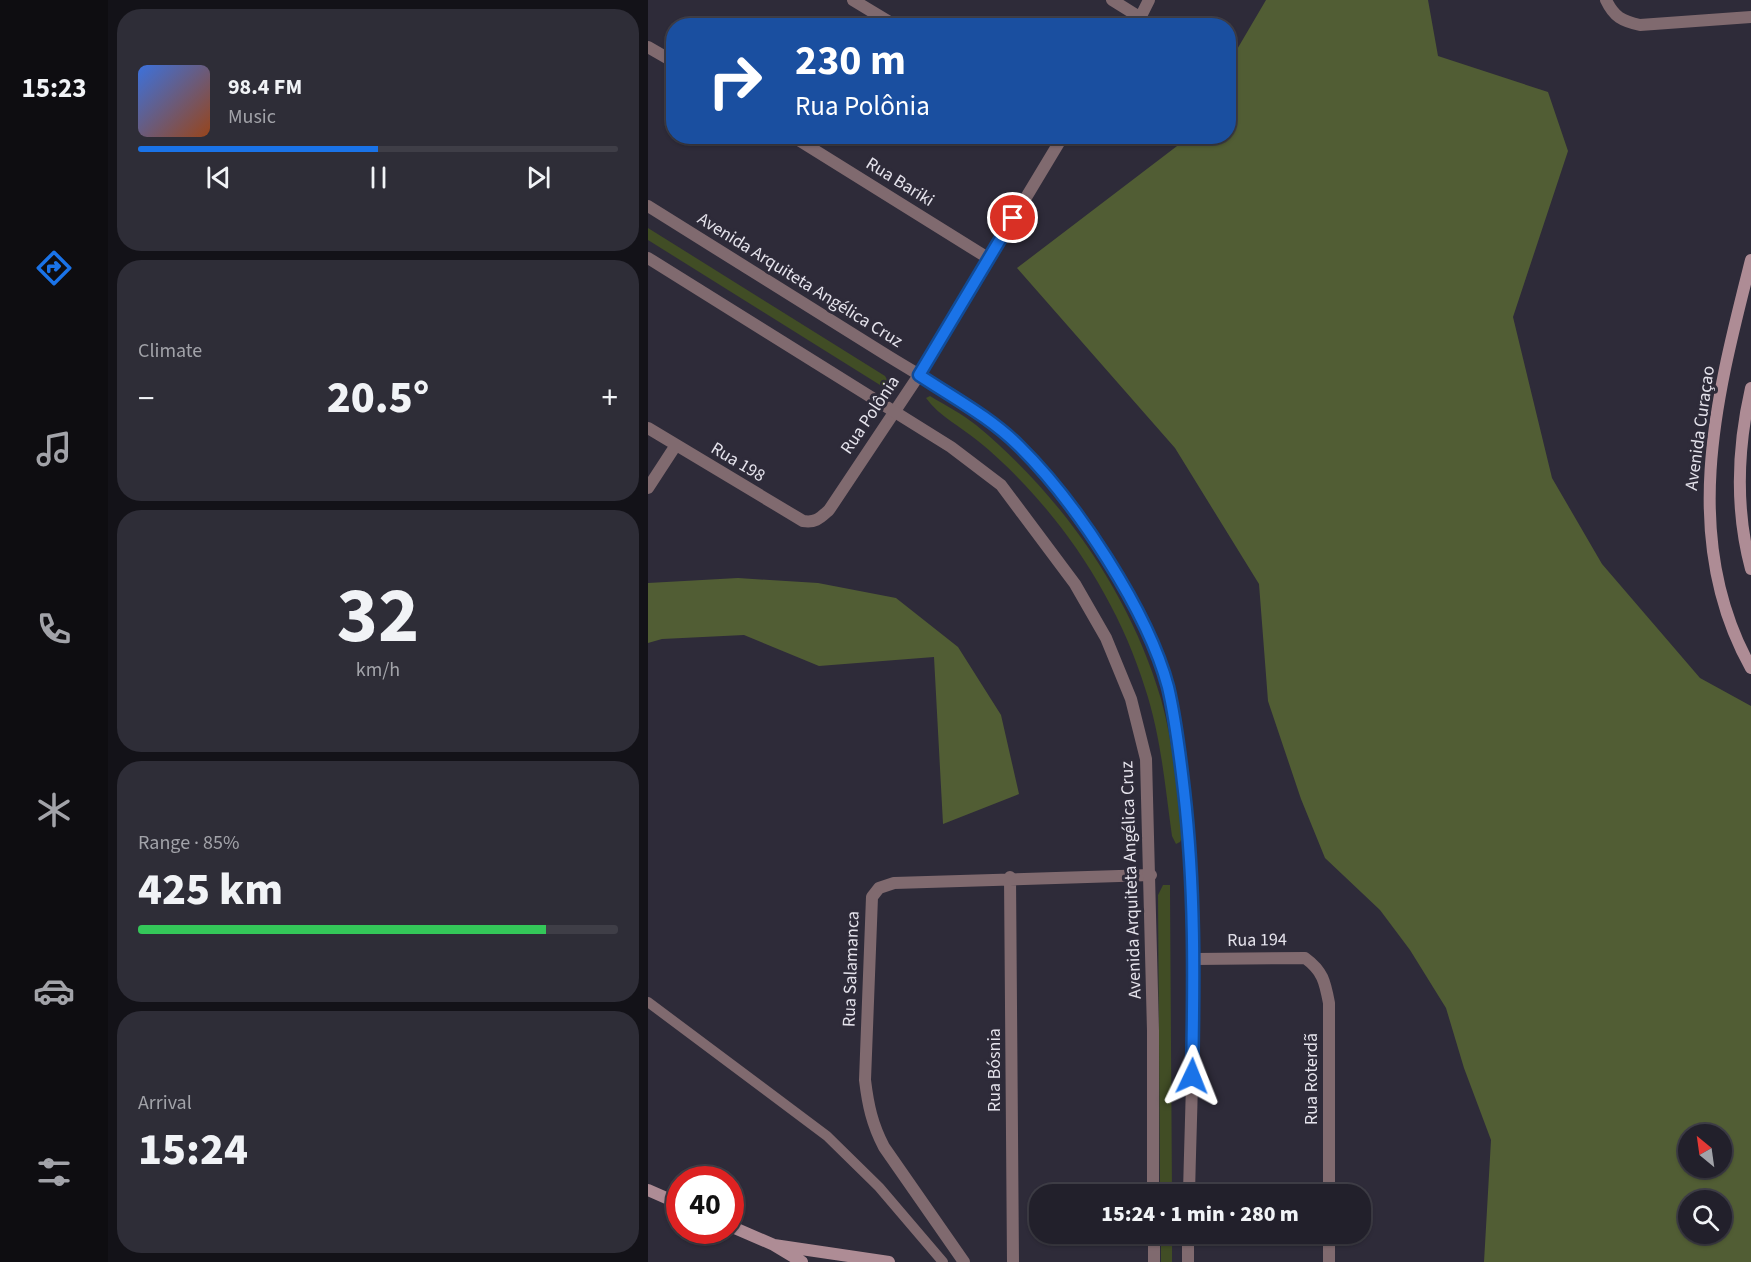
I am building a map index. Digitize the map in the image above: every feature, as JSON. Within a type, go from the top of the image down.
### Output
[{"type":"main road","name":"Avenida Curaçao","points":[[1751,260],[1720,393],[1707,501],[1711,554],[1724,602],[1751,668]]},
{"type":"main road","points":[[1751,388],[1739,481],[1744,541],[1751,569]]},
{"type":"main road","points":[[648,1190],[666,1198]]},
{"type":"main road","points":[[744,1232],[774,1245],[802,1262]]},
{"type":"main road","points":[[774,1245],[889,1262]]},
{"type":"street","points":[[853,0],[883,18]]},
{"type":"street","points":[[1112,0],[1133,18]]},
{"type":"street","points":[[1140,18],[1149,0]]},
{"type":"street","points":[[1606,0],[1611,11],[1623,21],[1640,25],[1751,17]]},
{"type":"street","points":[[648,46],[666,57]]},
{"type":"street","name":"Rua Bariki","points":[[805,144],[988,258]]},
{"type":"street","name":"Rua Polônia","points":[[812,522],[829,510],[919,375],[1058,144]]},
{"type":"street","name":"Avenida Arquiteta Angélica Cruz","points":[[648,206],[919,375],[980,415],[1018,444],[1079,518],[1140,614],[1167,685],[1176,728],[1190,846],[1195,959],[1189,1184]]},
{"type":"street","name":"Avenida Arquiteta Angélica Cruz","points":[[648,258],[951,447],[1001,485],[1075,584],[1106,638],[1131,699],[1146,759],[1151,875],[1153,1184]]},
{"type":"street","name":"Rua 198","points":[[648,428],[795,516],[812,522]]},
{"type":"street","points":[[648,488],[676,446]]},
{"type":"street","name":"Rua Salamanca","points":[[964,1262],[884,1147],[873,1127],[866,1080],[872,897],[879,888],[894,883],[1010,877],[1151,875]]},
{"type":"street","name":"Rua Bósnia","points":[[1010,877],[1013,1262]]},
{"type":"street","name":"Rua 194","points":[[1195,959],[1292,957],[1305,958],[1317,966]]},
{"type":"street","name":"Rua Roterdã","points":[[1317,966],[1324,978],[1329,1003],[1329,1184]]},
{"type":"street","points":[[1154,1244],[1154,1262]]},
{"type":"street","points":[[1188,1244],[1188,1262]]},
{"type":"street","points":[[1329,1244],[1329,1262]]},
{"type":"lane","points":[[648,1002],[826,1136],[879,1187],[943,1262]]},
{"type":"green space","points":[[1266,0],[1428,0],[1438,56],[1548,92],[1568,151],[1513,317],[1552,478],[1602,564],[1700,678],[1751,706],[1751,1262],[1484,1262],[1491,1140],[1464,1068],[1446,1008],[1410,950],[1380,910],[1325,858],[1301,799],[1268,701],[1259,584],[1175,448],[1017,268],[1180,144],[1236,144],[1236,51]]},
{"type":"green space","points":[[648,228],[885,376],[889,383],[885,387],[880,385],[648,240]]},
{"type":"green space","points":[[930,396],[976,425],[1036,482],[1089,548],[1111,584],[1148,660],[1161,699],[1174,768],[1182,838],[1180,842],[1176,844],[1172,836],[1159,743],[1145,688],[1126,636],[1100,586],[1069,538],[1034,495],[993,454],[938,411],[926,398]]},
{"type":"green space","points":[[738,578],[818,583],[896,598],[958,647],[1001,715],[1019,794],[943,824],[934,657],[819,666],[744,635],[662,639],[648,643],[648,583]]},
{"type":"green space","points":[[1163,885],[1170,885],[1172,1184],[1160,1184],[1158,895]]},
{"type":"green space","points":[[1161,1244],[1172,1244],[1172,1262],[1161,1262]]},
{"type":"route","points":[[1013,218],[919,375],[980,415],[1018,444],[1079,518],[1140,614],[1167,685],[1176,728],[1190,846],[1195,959],[1192,1076]]}]
